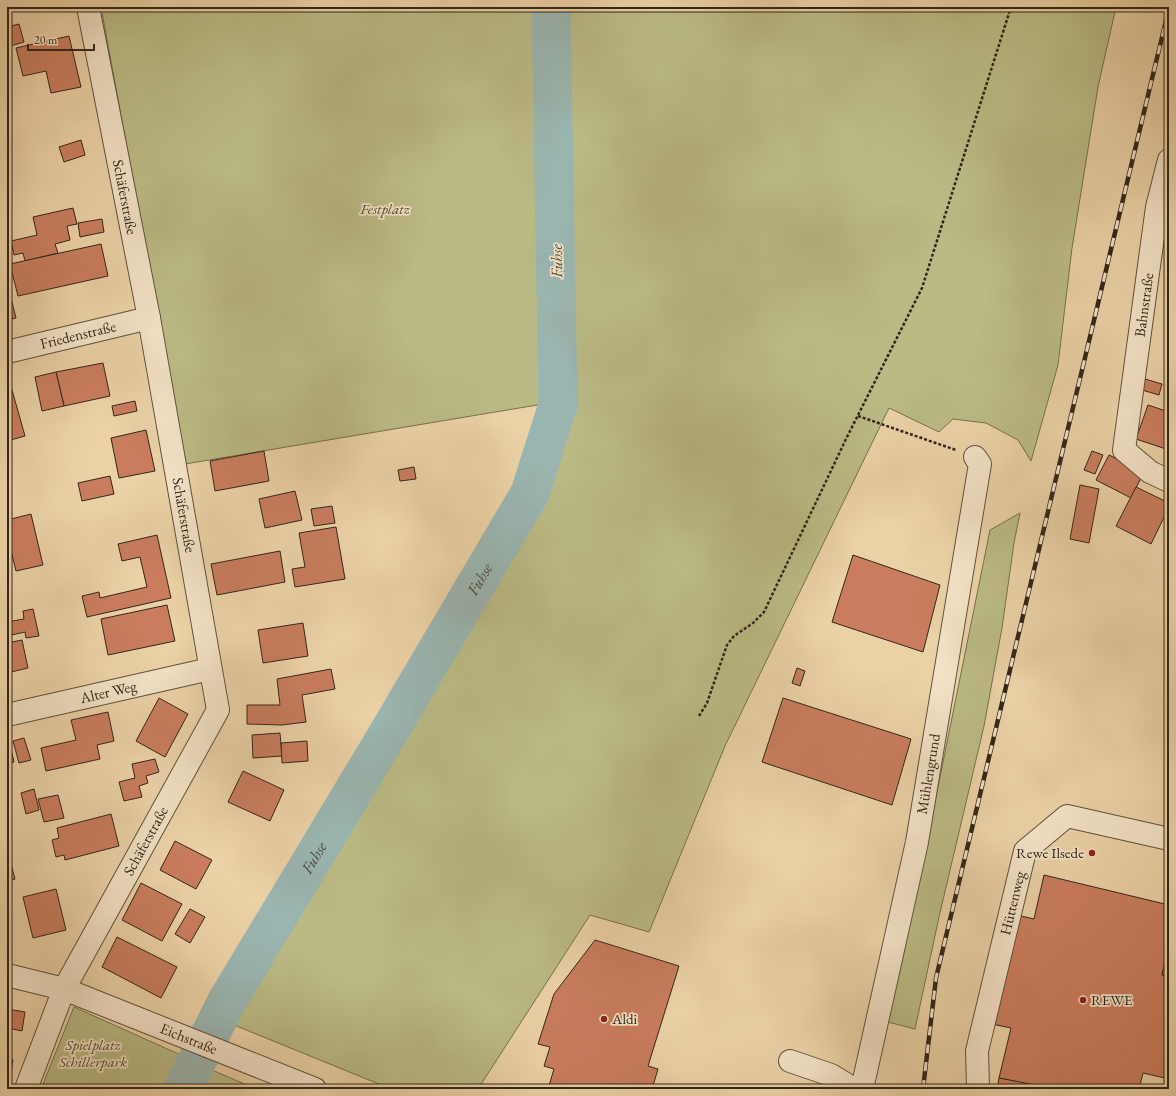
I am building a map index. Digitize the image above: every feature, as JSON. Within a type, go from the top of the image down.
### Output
[{"type":"street","name":"Schäferstraße","points":[[26,1089],[64,989],[218,710],[149,318],[88,7]]},
{"type":"street","name":"Bahnstraße","points":[[1169,160],[1157,207],[1124,450],[1150,472],[1169,481]]},
{"type":"street","name":"Friedenstraße","points":[[7,352],[149,318]]},
{"type":"street","name":"Mühlengrund","points":[[862,1089],[917,842],[980,464],[975,457]]},
{"type":"street","name":"Alter Weg","points":[[7,715],[210,669]]},
{"type":"street","name":"Hüttenweg","points":[[978,1089],[977,1051],[1025,851],[1067,816],[1169,839]]},
{"type":"street","name":"Eichstraße","points":[[7,975],[64,989],[315,1089]]},
{"type":"street","points":[[790,1061],[831,1075],[854,1089]]},
{"type":"path","points":[[699,716],[707,704],[727,645],[734,636],[753,623],[764,612],[858,416],[922,288],[1011,7]]},
{"type":"path","points":[[858,416],[975,457]]},
{"type":"green space","name":"Festplatz","points":[[101,7],[1116,7],[1098,87],[1072,248],[1058,365],[1031,461],[1018,440],[986,423],[953,419],[939,432],[889,408],[725,746],[649,932],[590,915],[478,1089],[391,1089],[212,1016],[523,486],[549,403],[185,464]]},
{"type":"green space","points":[[1020,513],[1014,543],[1002,628],[984,726],[939,917],[915,1029],[884,1021],[922,866],[990,530]]},
{"type":"green space","name":"Spielplatz Schillerpark","points":[[74,1007],[194,1061],[180,1089],[41,1089]]},
{"type":"green space","points":[[205,1067],[256,1089],[194,1089]]},
{"type":"building","points":[[19,24],[24,42],[7,47],[7,27]]},
{"type":"building","points":[[69,36],[81,87],[51,93],[46,71],[23,76],[16,48]]},
{"type":"building","points":[[81,140],[85,155],[64,162],[59,147]]},
{"type":"building","points":[[73,208],[77,224],[67,226],[70,240],[55,244],[58,253],[25,261],[23,253],[14,255],[11,241],[37,235],[33,217]]},
{"type":"building","points":[[102,219],[104,232],[80,237],[78,223]]},
{"type":"building","points":[[101,244],[108,276],[18,296],[10,264]]},
{"type":"building","points":[[7,282],[16,318],[7,320]]},
{"type":"building","points":[[103,363],[110,396],[64,406],[56,372]]},
{"type":"building","points":[[56,372],[64,406],[42,411],[35,377]]},
{"type":"building","points":[[1145,379],[1162,384],[1159,395],[1142,390]]},
{"type":"building","points":[[12,390],[25,436],[7,441],[7,391]]},
{"type":"building","points":[[135,401],[137,411],[114,416],[112,406]]},
{"type":"building","points":[[1148,405],[1169,412],[1169,450],[1136,439]]},
{"type":"building","points":[[146,430],[155,471],[119,478],[111,438]]},
{"type":"building","points":[[264,451],[269,481],[215,491],[210,461]]},
{"type":"building","points":[[1092,451],[1103,455],[1095,474],[1084,470]]},
{"type":"building","points":[[1109,455],[1144,472],[1131,498],[1096,480]]},
{"type":"building","points":[[414,467],[416,479],[400,481],[398,470]]},
{"type":"building","points":[[110,476],[114,494],[82,501],[78,483]]},
{"type":"building","points":[[1080,485],[1099,489],[1089,543],[1070,539]]},
{"type":"building","points":[[1136,487],[1169,503],[1169,507],[1151,544],[1116,526]]},
{"type":"building","points":[[295,491],[302,520],[265,528],[259,499]]},
{"type":"building","points":[[332,506],[335,523],[314,526],[311,509]]},
{"type":"building","points":[[31,514],[43,565],[16,571],[7,534],[7,520]]},
{"type":"building","points":[[336,527],[345,579],[295,587],[292,569],[305,567],[299,533]]},
{"type":"building","points":[[157,535],[171,598],[87,617],[82,596],[99,592],[100,598],[147,587],[140,557],[122,561],[118,544]]},
{"type":"building","points":[[280,551],[285,582],[217,595],[211,564]]},
{"type":"building","points":[[853,555],[940,585],[923,652],[832,622]]},
{"type":"building","points":[[167,605],[175,641],[108,655],[101,619]]},
{"type":"building","points":[[33,609],[39,636],[26,638],[25,632],[7,636],[7,622],[24,619],[23,611]]},
{"type":"building","points":[[303,623],[308,656],[263,663],[258,630]]},
{"type":"building","points":[[22,640],[28,668],[7,673],[7,643]]},
{"type":"building","points":[[797,668],[805,671],[800,686],[792,683]]},
{"type":"building","points":[[331,669],[335,689],[302,695],[306,722],[282,725],[247,724],[247,705],[280,705],[277,679]]},
{"type":"building","points":[[159,698],[188,714],[165,757],[136,741]]},
{"type":"building","points":[[783,698],[911,739],[892,805],[762,762]]},
{"type":"building","points":[[108,712],[114,741],[97,745],[100,759],[46,771],[41,748],[76,740],[71,720]]},
{"type":"building","points":[[7,733],[14,762],[7,764]]},
{"type":"building","points":[[280,733],[282,756],[253,758],[252,735]]},
{"type":"building","points":[[24,738],[31,760],[19,763],[13,741]]},
{"type":"building","points":[[307,741],[308,761],[282,763],[281,743]]},
{"type":"building","points":[[155,759],[159,772],[146,776],[148,783],[139,786],[142,797],[124,801],[119,782],[135,778],[132,764]]},
{"type":"building","points":[[243,771],[284,790],[270,821],[228,802]]},
{"type":"building","points":[[34,789],[39,810],[26,814],[21,793]]},
{"type":"building","points":[[58,795],[64,818],[44,822],[38,799]]},
{"type":"building","points":[[111,814],[119,846],[65,860],[64,855],[56,857],[52,840],[59,838],[57,828]]},
{"type":"building","points":[[175,841],[212,860],[196,889],[160,870]]},
{"type":"building","points":[[11,864],[15,879],[7,882],[7,865]]},
{"type":"building","name":"REWE","points":[[1044,875],[1169,905],[1169,946],[1162,975],[1169,976],[1169,1079],[1143,1073],[1139,1089],[1051,1089],[999,1078],[1011,1028],[992,1024],[1017,915],[1034,919]]},
{"type":"building","points":[[141,883],[182,904],[162,941],[122,920]]},
{"type":"building","points":[[56,889],[66,930],[33,938],[23,897]]},
{"type":"building","points":[[190,909],[205,917],[190,943],[175,934]]},
{"type":"building","points":[[117,937],[177,967],[161,998],[102,967]]},
{"type":"building","name":"Aldi","points":[[595,940],[679,966],[648,1066],[658,1069],[652,1089],[548,1089],[554,1069],[544,1066],[550,1047],[538,1044],[554,994]]},
{"type":"building","points":[[1169,946],[1169,976],[1162,975]]},
{"type":"building","points":[[7,1009],[25,1012],[22,1031],[7,1028]]},
{"type":"building","points":[[7,1059],[13,1060],[10,1077],[7,1076]]},
{"type":"building","points":[[999,1078],[1030,1084],[1029,1089],[997,1089]]},
{"type":"building","points":[[1030,1084],[1051,1089],[1029,1089]]},
{"type":"waterway","name":"Fuhse","points":[[183,1089],[227,1001],[380,747],[530,493],[558,405],[551,7]]},
{"type":"railway","points":[[923,1089],[936,978],[1169,8]]},
{"type":"place","name":"Rewe Ilsede","points":[[1092,853]]},
{"type":"place","name":"REWE","points":[[1083,1000]]},
{"type":"place","name":"Aldi","points":[[604,1019]]}]
